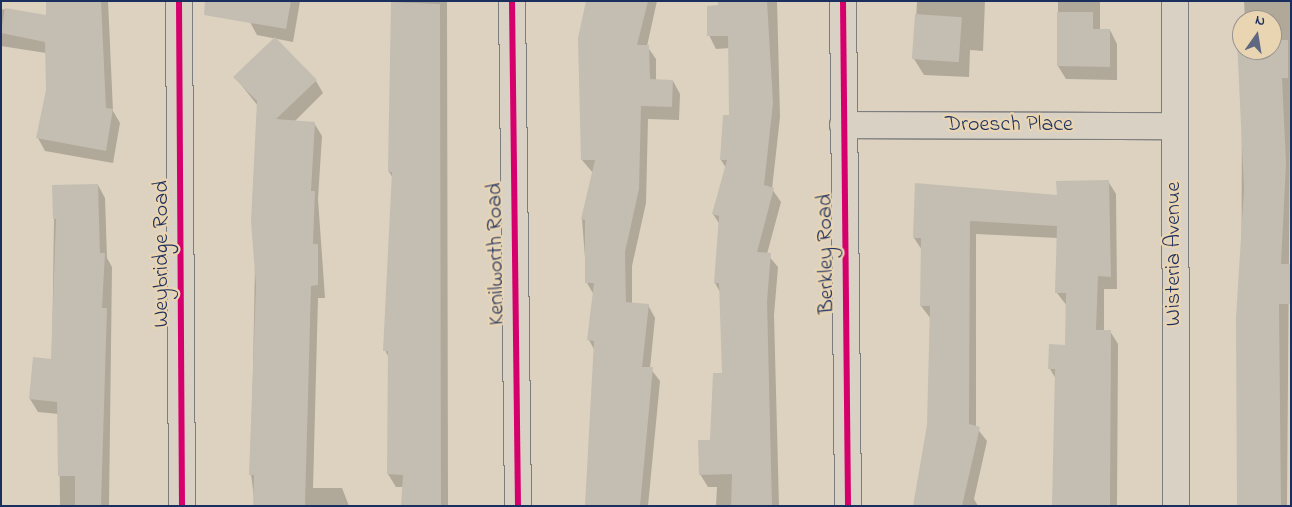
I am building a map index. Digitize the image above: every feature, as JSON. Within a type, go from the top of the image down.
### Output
[{"type":"street","name":"Weybridge Road","points":[[179,1],[182,506]]},
{"type":"street","name":"Kenilworth Road","points":[[512,1],[518,506]]},
{"type":"street","name":"Berkley Road","points":[[843,1],[848,506]]},
{"type":"street","name":"Wisteria Avenue","points":[[1175,1],[1176,506]]},
{"type":"street","name":"Droesch Place","points":[[843,125],[1175,126]]},
{"type":"building","points":[[46,1],[101,1],[106,108],[113,109],[106,151],[36,138],[46,90],[45,42],[1,33],[5,8],[46,15]]},
{"type":"building","points":[[205,1],[291,1],[286,29],[204,15]]},
{"type":"building","points":[[586,1],[648,1],[637,45],[649,45],[650,79],[673,80],[672,107],[641,106],[639,189],[625,252],[626,302],[649,304],[642,367],[653,367],[640,506],[585,506],[594,341],[587,340],[594,283],[585,283],[585,220],[581,219],[595,160],[581,160],[578,38]]},
{"type":"building","points":[[718,1],[767,1],[773,103],[764,185],[774,188],[757,252],[771,253],[767,301],[772,506],[731,506],[732,474],[699,475],[698,440],[710,440],[713,373],[722,373],[719,283],[714,283],[719,216],[712,214],[727,160],[720,160],[723,115],[729,115],[728,36],[707,36],[707,6],[718,5]]},
{"type":"building","points":[[391,2],[440,4],[441,506],[401,506],[403,475],[387,474],[388,351],[383,351],[392,172],[388,172]]},
{"type":"building","points":[[1057,12],[1093,12],[1093,29],[1110,29],[1110,67],[1057,66]]},
{"type":"building","points":[[915,14],[962,17],[959,62],[912,59]]},
{"type":"building","points":[[275,37],[317,80],[276,119],[315,122],[311,191],[315,191],[313,244],[318,244],[318,285],[311,286],[305,506],[253,506],[254,475],[249,475],[256,286],[251,221],[257,101],[233,77]]},
{"type":"building","points":[[1282,40],[1288,40],[1288,78],[1282,78],[1286,163],[1281,264],[1291,264],[1291,304],[1279,304],[1281,506],[1237,506],[1236,318],[1244,189],[1238,60],[1282,60]]},
{"type":"building","points":[[1109,180],[1111,277],[1098,276],[1096,330],[1111,330],[1110,506],[1052,506],[1055,369],[1048,369],[1049,344],[1065,345],[1066,293],[1055,293],[1057,226],[970,221],[969,424],[980,427],[962,506],[913,506],[927,425],[930,306],[920,306],[921,238],[913,238],[915,183],[1057,195],[1056,181]]},
{"type":"building","points":[[98,184],[100,253],[105,253],[102,308],[107,308],[101,506],[75,506],[75,476],[58,476],[57,402],[29,399],[33,357],[51,359],[56,219],[53,219],[52,185]]},
{"type":"cycle path","points":[[179,1],[182,506]]},
{"type":"cycle path","points":[[512,1],[518,506]]},
{"type":"cycle path","points":[[843,1],[848,506]]}]
